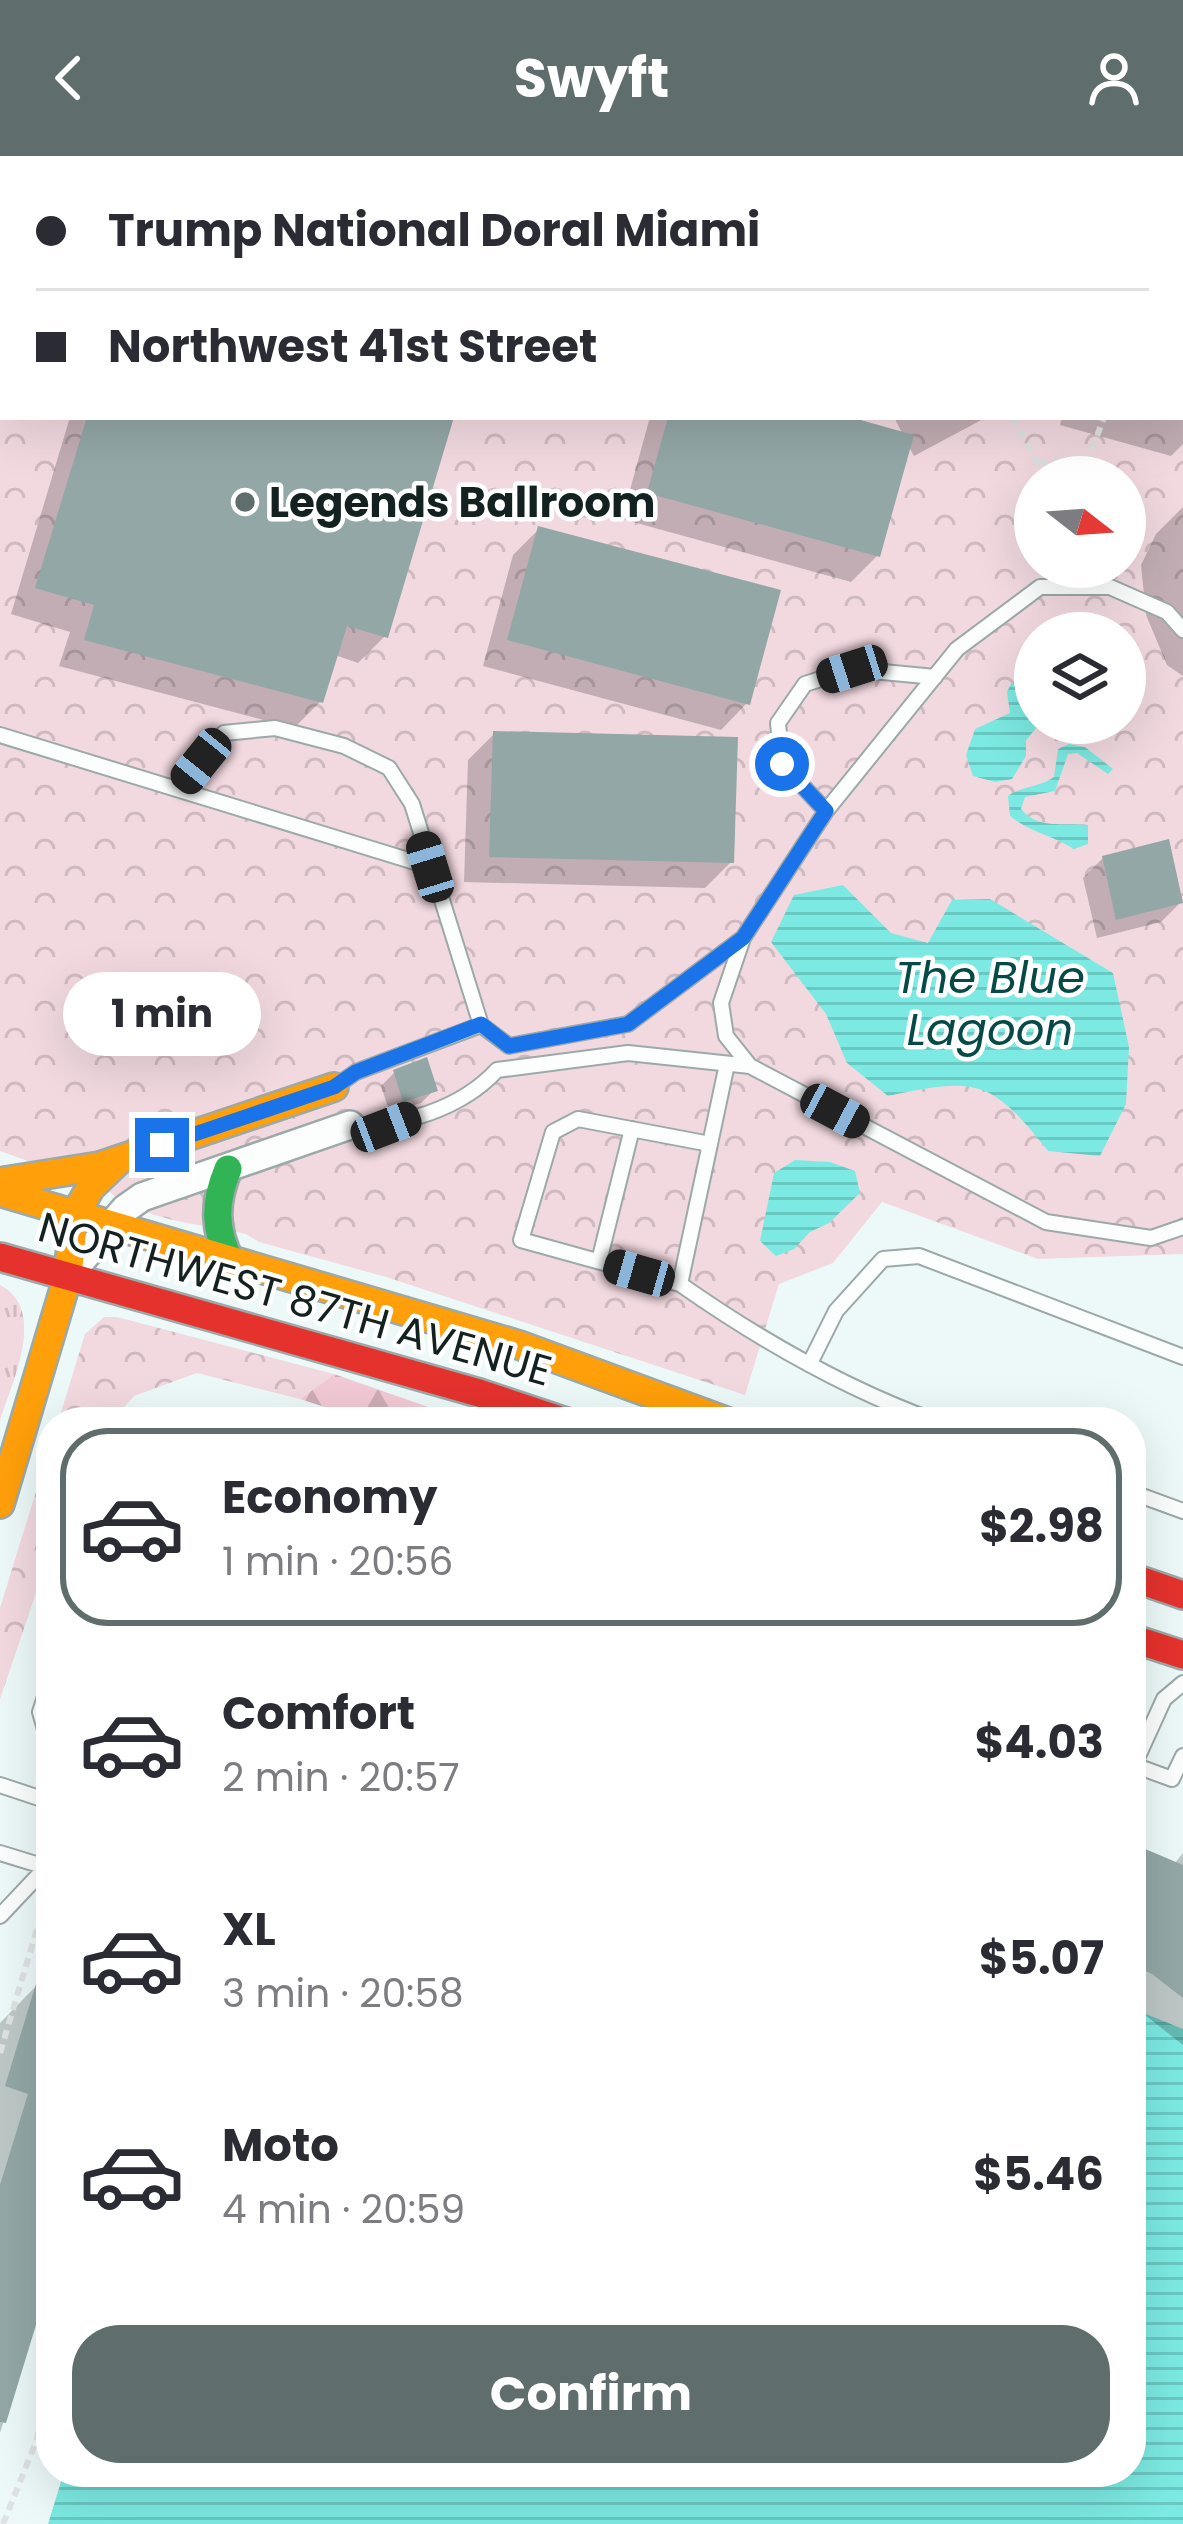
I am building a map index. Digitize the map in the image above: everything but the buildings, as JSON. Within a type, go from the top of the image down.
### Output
[{"type":"main road","points":[[0,1182],[79,1172],[334,1087]]},
{"type":"main road","points":[[0,1504],[68,1276],[74,1216],[91,1187],[119,1160]]},
{"type":"main road","points":[[228,1169],[214,1212],[230,1262]]},
{"type":"main road","name":"NORTHWEST 87TH AVENUE","points":[[0,1192],[519,1345],[687,1407]]},
{"type":"main road","name":"NORTHWEST 87TH AVENUE","points":[[0,1257],[521,1407]]},
{"type":"main road","points":[[1146,1582],[1183,1595]]},
{"type":"main road","points":[[1146,1643],[1183,1654]]},
{"type":"street","points":[[68,1276],[109,1226],[142,1197],[350,1125]]},
{"type":"lane","points":[[750,1066],[726,1036],[721,1003],[743,938],[826,811],[957,649],[1040,587],[1110,587],[1167,612],[1183,631]]},
{"type":"lane","points":[[826,811],[782,764],[778,723],[805,684],[852,669],[934,677]]},
{"type":"lane","points":[[177,789],[224,733],[275,728],[344,746],[389,768],[412,804],[481,1024],[509,1046],[628,1024],[743,938]]},
{"type":"lane","points":[[0,734],[430,867]]},
{"type":"lane","points":[[334,1087],[356,1072],[481,1024]]},
{"type":"lane","points":[[350,1125],[386,1127],[476,1092],[497,1070],[628,1053],[750,1066],[1046,1222],[1150,1238],[1183,1227]]},
{"type":"lane","points":[[680,1284],[727,1064]]},
{"type":"lane","points":[[710,1144],[578,1119],[553,1132],[521,1240],[680,1284],[748,1332],[896,1407]]},
{"type":"lane","points":[[599,1261],[632,1130]]},
{"type":"lane","points":[[810,1363],[836,1311],[883,1259],[919,1256],[1183,1357]]},
{"type":"lane","points":[[1146,1497],[1183,1511]]},
{"type":"lane","points":[[1146,1737],[1164,1699],[1183,1683]]},
{"type":"lane","points":[[1146,1769],[1172,1779],[1183,1756]]},
{"type":"lane","points":[[0,1785],[36,1797]]},
{"type":"lane","points":[[0,1853],[36,1862]]},
{"type":"lane","points":[[0,1916],[36,1879]]},
{"type":"path","points":[[1014,420],[1034,456]]},
{"type":"path","points":[[1090,456],[1103,420]]},
{"type":"path","points":[[0,2050],[36,1937]]},
{"type":"path","points":[[3,2524],[36,2441]]},
{"type":"path","points":[[0,2495],[13,2500]]},
{"type":"green space","points":[[0,420],[1183,420],[1183,1254],[1038,1259],[882,1202],[833,1263],[779,1284],[745,1395],[386,1277],[259,1242],[246,1234],[154,1215],[106,1189],[0,1151]]},
{"type":"green space","points":[[0,1285],[14,1296],[24,1329],[18,1367],[0,1421]]},
{"type":"green space","points":[[104,1317],[117,1317],[334,1374],[300,1399],[197,1373],[134,1396],[124,1407],[63,1407],[85,1334]]},
{"type":"green space","points":[[334,1374],[428,1407],[325,1407],[300,1399]]},
{"type":"green space","points":[[36,1492],[36,1593],[0,1699],[0,1608]]},
{"type":"water","points":[[1014,684],[1014,744],[1026,744],[1026,756],[1012,779],[995,782],[973,776],[966,755],[975,729],[1010,713],[1007,692]]},
{"type":"water","points":[[1069,744],[1085,747],[1113,769],[1108,774],[1077,753],[1068,754],[1055,791],[1025,797],[1021,809],[1035,820],[1088,825],[1088,844],[1074,849],[1010,816],[1008,796],[1054,777],[1058,749]]},
{"type":"water","name":"The Blue Lagoon","points":[[843,885],[891,933],[928,943],[952,900],[990,899],[1113,973],[1129,1047],[1126,1104],[1100,1156],[1048,1151],[1011,1109],[980,1089],[943,1086],[888,1096],[847,1063],[826,1014],[771,942],[794,895]]},
{"type":"water","points":[[795,1160],[830,1162],[855,1171],[860,1193],[829,1223],[776,1256],[760,1241],[774,1173]]},
{"type":"water","points":[[1146,2014],[1183,2029],[1183,2524],[48,2524],[59,2487],[1146,2487]]},
{"type":"traffic: fast","points":[[228,1169],[218,1215],[230,1261]]},
{"type":"traffic: slow","points":[[0,1182],[100,1166],[334,1087]]},
{"type":"traffic: slow","points":[[0,1504],[68,1276],[74,1216],[91,1187],[119,1160]]},
{"type":"traffic: slow","points":[[0,1192],[519,1345],[687,1407]]},
{"type":"traffic: jam","points":[[0,1257],[521,1407]]},
{"type":"traffic: jam","points":[[1146,1582],[1183,1595]]},
{"type":"traffic: jam","points":[[1146,1643],[1183,1655]]},
{"type":"place","name":"Legends Ballroom","points":[[245,502]]},
{"type":"route","points":[[162,1145],[334,1087],[356,1072],[481,1024],[509,1046],[628,1024],[743,938],[826,811],[782,764]]}]
